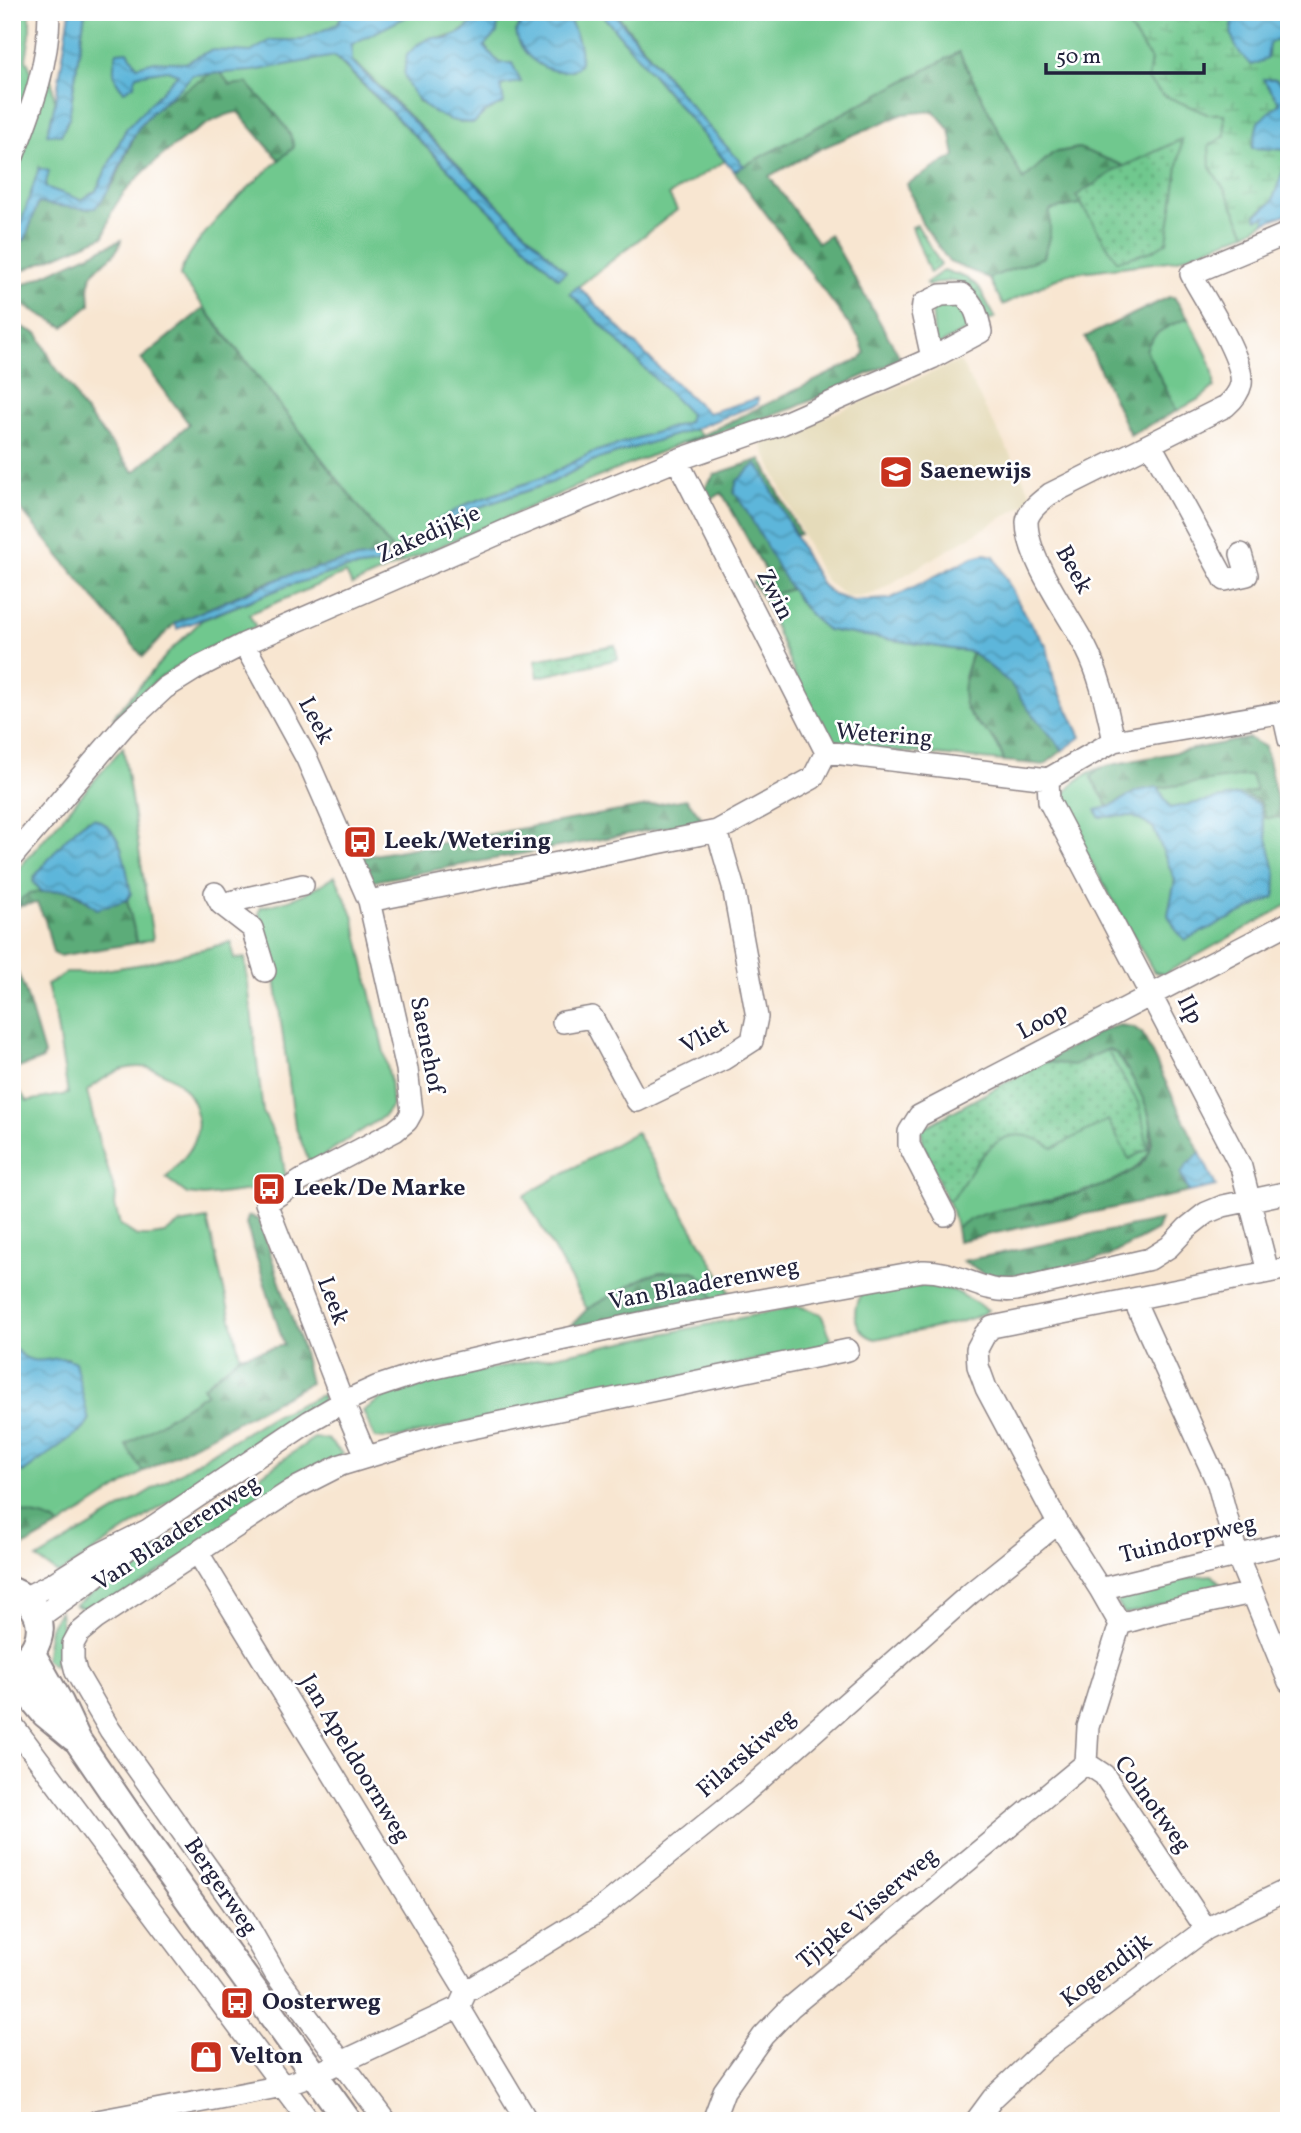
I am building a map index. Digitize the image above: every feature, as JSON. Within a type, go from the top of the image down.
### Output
[{"type":"main road","points":[[22,1661],[40,1632],[25,1603]]},
{"type":"main road","name":"Bergerweg","points":[[22,1661],[60,1703],[78,1741],[147,1842],[348,2121]]},
{"type":"main road","name":"Bergerweg","points":[[12,1674],[45,1714],[78,1741]]},
{"type":"street","points":[[12,159],[32,108],[41,75],[49,39],[49,12]]},
{"type":"street","name":"Beek","points":[[1114,741],[1088,650],[1032,550],[1027,520],[1035,506],[1050,494],[1226,407],[1237,396],[1241,383],[1240,365],[1191,274],[1289,233]]},
{"type":"street","name":"Zakedijkje","points":[[12,857],[124,726],[180,678],[244,644],[514,527],[677,460],[782,424],[932,358]]},
{"type":"street","points":[[1151,445],[1225,580],[1247,575],[1241,554]]},
{"type":"street","name":"Zwin","points":[[677,460],[826,752]]},
{"type":"street","name":"Leek","points":[[244,644],[307,759],[369,901]]},
{"type":"street","points":[[1048,779],[1114,741],[1286,712],[1289,740]]},
{"type":"street","name":"Wetering","points":[[369,901],[717,831],[813,778],[826,752],[1048,779]]},
{"type":"street","name":"Ilp","points":[[1048,779],[1049,801],[1241,1167],[1249,1200],[1283,1270]]},
{"type":"street","name":"Vliet","points":[[563,1022],[592,1017],[636,1101],[724,1059],[752,1041],[757,1017],[733,887],[717,831]]},
{"type":"street","points":[[265,971],[252,928],[218,899],[303,885]]},
{"type":"street","name":"Saenehof","points":[[302,1180],[395,1131],[407,1121],[412,1112],[407,1069],[369,901]]},
{"type":"street","name":"Loop","points":[[945,1215],[909,1145],[909,1132],[919,1116],[1289,923]]},
{"type":"street","name":"Leek","points":[[302,1180],[266,1203],[366,1456]]},
{"type":"street","name":"Van Blaaderenweg","points":[[25,1603],[98,1555],[148,1530],[310,1421],[376,1387],[478,1357],[683,1314],[922,1271],[941,1272],[1006,1291],[1150,1259],[1169,1247],[1201,1216],[1249,1200],[1289,1192]]},
{"type":"street","points":[[1252,1593],[1120,1624],[1058,1523],[986,1388],[978,1366],[977,1349],[992,1327],[1283,1270]]},
{"type":"street","points":[[1134,1300],[1218,1484],[1237,1555],[1289,1682]]},
{"type":"street","name":"Van Blaaderenweg","points":[[73,1644],[86,1626],[292,1490],[341,1465],[489,1423],[848,1350]]},
{"type":"street","name":"Filarskiweg","points":[[462,2000],[598,1911],[742,1795],[971,1593],[1058,1523]]},
{"type":"street","name":"Tuindorpweg","points":[[1100,1589],[1289,1543]]},
{"type":"street","name":"Jan Apeldoornweg","points":[[198,1553],[462,2000]]},
{"type":"street","name":"Colnotweg","points":[[1120,1624],[1088,1727],[1086,1763],[1104,1775],[1206,1929]]},
{"type":"street","name":"Bergerweg","points":[[73,1644],[74,1665],[110,1730],[244,1919],[276,1976],[386,2121]]},
{"type":"street","points":[[12,1724],[309,2121]]},
{"type":"street","name":"Tjipke Visserweg","points":[[713,2121],[724,2091],[763,2036],[791,2007],[1086,1763]]},
{"type":"street","name":"Kogendijk","points":[[976,2121],[993,2098],[1043,2051],[1206,1929],[1289,1889]]},
{"type":"street","points":[[97,2121],[283,2086],[314,2075],[462,2000],[527,2121]]},
{"type":"shaded area","name":"Saenewijs","points":[[960,361],[1034,499],[873,594],[846,596],[827,582],[820,572],[761,444]]},
{"type":"green space","points":[[12,12],[30,12],[26,59],[34,78],[12,137]]},
{"type":"green space","points":[[85,12],[527,12],[516,31],[531,57],[551,69],[573,70],[578,39],[566,12],[600,12],[725,161],[669,195],[677,210],[570,293],[691,414],[688,422],[591,453],[547,476],[467,504],[439,526],[465,512],[553,482],[592,461],[694,429],[702,435],[591,480],[352,585],[346,573],[249,614],[256,627],[179,665],[145,689],[114,719],[170,651],[202,620],[287,586],[344,569],[402,562],[180,276],[197,243],[212,225],[294,147],[247,83],[126,129],[96,191],[81,200],[44,187],[39,168],[12,245],[12,183],[50,68],[55,104],[48,134],[61,135],[69,118]],"holes":[[[483,14],[484,46],[521,82],[500,85],[493,109],[485,112],[474,123],[458,122],[418,101],[432,37],[454,35]],[[336,58],[352,61],[360,67],[566,272],[558,278]]]},
{"type":"green space","points":[[615,12],[1119,12],[1151,60],[1224,113],[1225,136],[1210,167],[1246,233],[1176,260],[1066,274],[1003,305],[989,278],[1044,257],[1050,233],[1050,210],[1113,197],[1122,165],[1078,148],[1053,153],[1023,180],[959,52],[744,166],[698,115]]},
{"type":"green space","points":[[1119,12],[1289,12],[1289,170],[1283,171],[1272,202],[1256,214],[1267,215],[1264,223],[1246,233],[1210,167],[1209,146],[1225,136],[1224,114],[1207,114],[1163,95],[1148,80],[1151,60]]},
{"type":"green space","points":[[959,52],[1023,180],[1053,153],[1079,148],[1122,165],[1114,197],[1050,210],[1050,233],[1044,257],[989,278],[949,262],[921,221],[907,184],[955,156],[950,130],[934,111],[903,114],[822,148],[769,176],[818,243],[830,235],[901,359],[794,408],[684,444],[860,359],[865,353],[859,338],[734,171]]},
{"type":"green space","points":[[218,69],[230,85],[247,83],[282,121],[294,147],[279,160],[238,112],[223,116],[170,149],[137,179],[113,209],[104,236],[12,275],[12,245],[16,239],[25,240],[38,203],[89,209],[114,183],[137,130],[154,109]]},
{"type":"green space","points":[[1182,139],[1167,242],[1152,251],[1117,261],[1076,196],[1116,170]]},
{"type":"green space","points":[[917,225],[941,265],[930,273],[912,227]]},
{"type":"green space","points":[[121,240],[115,253],[92,275],[89,287],[90,305],[64,327],[12,299],[12,290]]},
{"type":"green space","points":[[944,270],[966,278],[978,286],[995,317],[988,321],[974,292],[960,282],[941,282],[928,286],[926,283]]},
{"type":"green space","points":[[1174,297],[1188,318],[1157,333],[1146,350],[1177,411],[1130,435],[1085,337]]},
{"type":"green space","points":[[942,300],[960,301],[972,317],[969,329],[935,347],[932,309]]},
{"type":"green space","points":[[204,308],[391,548],[385,555],[344,561],[266,583],[175,623],[143,657],[12,499],[12,322],[38,334],[53,364],[72,389],[80,405],[134,472],[189,424],[141,359]]},
{"type":"green space","points":[[1188,318],[1209,360],[1214,387],[1201,398],[1177,411],[1146,350],[1157,333]]},
{"type":"green space","points":[[761,459],[800,534],[796,535],[779,506],[737,481],[734,492],[748,511],[791,589],[763,598],[752,582],[767,574],[722,493],[710,500],[704,489],[715,474]]},
{"type":"green space","points":[[791,589],[803,607],[827,630],[972,652],[964,677],[974,721],[995,738],[1004,761],[849,747],[829,739],[815,723],[763,598]]},
{"type":"green space","points":[[615,645],[618,659],[538,677],[535,660]]},
{"type":"green space","points":[[972,652],[1011,683],[1032,714],[1063,750],[1044,765],[1004,761],[996,742],[969,714],[963,688]]},
{"type":"green space","points":[[1249,738],[1265,747],[1281,817],[1265,818],[1261,802],[1243,794],[1256,791],[1251,775],[1137,791],[1109,807],[1091,777],[1100,768],[1111,765]]},
{"type":"green space","points":[[123,747],[153,939],[137,943],[127,900],[131,893],[87,820],[35,876],[33,881],[42,892],[30,893],[21,899],[20,906],[12,904],[12,876]]},
{"type":"green space","points":[[1100,768],[1091,778],[1109,807],[1097,810],[1132,816],[1153,827],[1175,880],[1168,915],[1238,795],[1170,808],[1158,787],[1251,775],[1257,791],[1245,794],[1261,802],[1265,818],[1281,817],[1289,859],[1289,904],[1164,974],[1154,972],[1063,813],[1062,805],[1067,791],[1085,775]]},
{"type":"green space","points":[[686,799],[704,820],[370,882],[357,858]]},
{"type":"green space","points":[[335,876],[353,915],[390,1079],[392,1106],[384,1116],[310,1164],[295,1126],[275,978],[259,912],[261,907],[300,896]]},
{"type":"green space","points":[[68,889],[97,908],[127,900],[137,943],[59,956],[53,953],[45,920],[37,903],[20,906],[21,899],[30,893]]},
{"type":"green space","points":[[231,942],[234,959],[245,958],[263,1112],[281,1149],[286,1179],[268,1190],[204,1196],[187,1194],[166,1178],[190,1150],[198,1124],[196,1109],[180,1084],[154,1070],[139,1067],[114,1073],[87,1091],[116,1195],[115,1205],[120,1225],[137,1236],[151,1236],[164,1234],[179,1224],[207,1219],[240,1356],[203,1387],[207,1393],[126,1445],[143,1472],[60,1526],[48,1519],[12,1509],[12,1469],[24,1472],[85,1427],[89,1421],[68,1358],[31,1360],[12,1345],[12,1081],[27,1101],[68,1094],[56,1020],[47,985],[66,973],[85,973],[143,964]]},
{"type":"green space","points":[[12,960],[25,990],[44,1054],[43,1059],[16,1069],[19,1063],[12,1037]]},
{"type":"green space","points":[[1120,1025],[1133,1027],[1142,1033],[1200,1153],[1187,1165],[1183,1183],[1189,1192],[958,1241],[956,1228],[974,1218],[1098,1187],[1130,1172],[1142,1163],[1149,1153],[1152,1128],[1138,1088],[1117,1054],[1109,1049],[1074,1065],[1043,1062],[1102,1030]]},
{"type":"green space","points":[[1109,1049],[1117,1054],[1145,1099],[1151,1124],[1149,1154],[1132,1171],[1104,1186],[983,1214],[956,1228],[921,1129]]},
{"type":"green space","points":[[1107,1050],[1140,1106],[1148,1149],[1129,1159],[1108,1120],[1053,1148],[1035,1138],[1019,1135],[1005,1138],[983,1155],[954,1197],[947,1201],[924,1147],[921,1129],[1043,1062],[1074,1065]]},
{"type":"green space","points":[[636,1132],[732,1296],[713,1300],[647,1276],[587,1309],[524,1196]]},
{"type":"green space","points":[[251,1216],[259,1220],[302,1348],[310,1383],[143,1472],[126,1445],[207,1393],[203,1387],[240,1356],[284,1345],[246,1224]]},
{"type":"green space","points":[[1161,1220],[1157,1230],[1107,1257],[1034,1273],[995,1276],[985,1274],[963,1261]]},
{"type":"green space","points":[[694,1271],[706,1281],[713,1300],[570,1327],[587,1309],[647,1276],[660,1272]]},
{"type":"green space","points":[[920,1281],[955,1291],[988,1310],[952,1324],[875,1339],[862,1331],[855,1312],[863,1291]]},
{"type":"green space","points":[[799,1306],[821,1314],[831,1338],[825,1345],[397,1438],[375,1438],[363,1411],[384,1397],[457,1376]]},
{"type":"green space","points":[[324,1394],[322,1401],[59,1574],[37,1559],[271,1417]]},
{"type":"green space","points":[[314,1438],[327,1439],[343,1454],[95,1614],[75,1605]]},
{"type":"green space","points":[[12,1509],[48,1519],[60,1526],[12,1553]]},
{"type":"green space","points":[[1212,1575],[1220,1583],[1218,1590],[1125,1614],[1117,1603],[1119,1592]]},
{"type":"green space","points":[[60,1611],[63,1636],[54,1666],[45,1659],[50,1627]]},
{"type":"water","points":[[70,12],[85,12],[69,118],[61,135],[47,134],[55,104]]},
{"type":"water","points":[[344,12],[416,12],[352,44],[352,61],[566,272],[558,278],[335,56],[253,71],[192,75],[137,130],[114,180],[95,208],[38,203],[25,240],[16,239],[39,168],[49,171],[45,187],[81,200],[96,191],[126,129],[178,74],[167,70],[136,75],[134,85],[124,91],[114,73],[117,52],[128,51],[137,66],[155,61],[185,63],[211,50],[251,52],[271,40],[302,40],[337,24]]},
{"type":"water","points":[[527,12],[566,12],[579,45],[579,66],[559,71],[540,65],[531,58],[519,41],[516,31]]},
{"type":"water","points":[[600,12],[613,12],[744,166],[734,171]]},
{"type":"water","points":[[1238,12],[1289,12],[1289,59],[1276,40],[1269,44],[1267,59],[1252,65],[1246,60],[1233,41],[1232,26]]},
{"type":"water","points":[[483,14],[493,14],[498,21],[497,33],[484,46],[499,63],[512,63],[521,82],[501,85],[504,103],[485,112],[474,123],[442,117],[424,105],[410,87],[404,75],[407,55],[418,44],[432,37],[448,39],[463,31]]},
{"type":"water","points":[[1263,79],[1276,79],[1289,91],[1289,150],[1252,148],[1258,122],[1280,103]]},
{"type":"water","points":[[1289,170],[1289,213],[1264,223],[1266,216],[1257,219],[1256,215],[1272,202],[1283,171]]},
{"type":"water","points":[[578,286],[708,413],[758,398],[758,404],[694,429],[592,461],[553,482],[465,512],[433,530],[431,524],[467,504],[547,476],[591,453],[688,422],[690,414],[570,293]]},
{"type":"water","points":[[756,464],[823,586],[834,595],[853,601],[890,599],[973,557],[984,554],[994,556],[1024,613],[1047,647],[1054,680],[1081,737],[1063,750],[1010,683],[972,652],[827,630],[812,616],[787,583],[734,492],[737,481]]},
{"type":"water","points":[[385,555],[388,560],[375,565],[344,569],[287,586],[177,629],[175,623],[286,576],[344,561]]},
{"type":"water","points":[[1158,787],[1170,808],[1238,795],[1259,804],[1276,875],[1275,897],[1185,940],[1168,915],[1175,880],[1153,827],[1132,816],[1099,817],[1096,810],[1109,807],[1137,791]]},
{"type":"water","points":[[94,818],[112,831],[122,849],[131,893],[127,900],[97,909],[82,897],[67,890],[42,892],[33,881],[70,834]]},
{"type":"water","points":[[1200,1153],[1216,1186],[1189,1192],[1181,1174]]},
{"type":"water","points":[[12,1345],[28,1359],[36,1361],[59,1358],[75,1362],[89,1421],[85,1427],[24,1472],[12,1469]]},
{"type":"place","name":"Saenewijs","points":[[896,472]]},
{"type":"place","name":"Leek/Wetering","points":[[360,842]]},
{"type":"place","name":"Leek/De Marke","points":[[269,1189]]},
{"type":"place","name":"Oosterweg","points":[[237,2003]]},
{"type":"place","name":"Velton","points":[[206,2057]]}]
